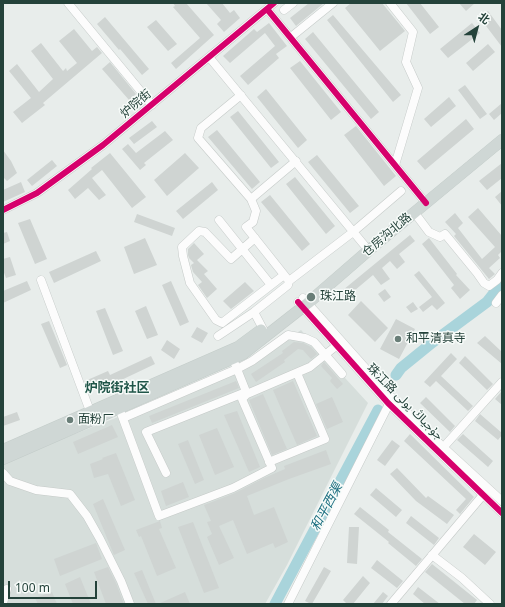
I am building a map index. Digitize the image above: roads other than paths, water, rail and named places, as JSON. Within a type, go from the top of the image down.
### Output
[{"type":"main road","name":"仓房沟北路","points":[[90,415],[238,347],[263,328],[303,302],[414,212],[424,200],[502,133]]},
{"type":"main road","name":"仓房沟北路","points":[[303,302],[365,246],[502,140]]},
{"type":"main road","points":[[3,450],[90,415],[121,413],[243,354],[303,302]]},
{"type":"main road","points":[[3,459],[90,415]]},
{"type":"street","points":[[68,3],[152,105]]},
{"type":"street","name":"炉院街","points":[[3,210],[37,193],[103,146],[274,3]]},
{"type":"street","points":[[284,10],[292,3]]},
{"type":"street","points":[[291,37],[333,3]]},
{"type":"street","points":[[390,3],[413,32],[406,62],[418,88],[395,165]]},
{"type":"street","points":[[268,9],[424,200]]},
{"type":"street","points":[[209,57],[365,246]]},
{"type":"street","points":[[218,336],[254,312],[288,285],[287,278],[246,227],[253,222],[256,211],[251,199],[198,138],[201,128],[241,95]]},
{"type":"street","points":[[251,199],[296,161]]},
{"type":"street","points":[[254,238],[231,259],[205,232],[199,231],[182,247],[190,283],[216,320],[222,323],[271,285],[287,278],[353,232],[402,191]]},
{"type":"street","points":[[414,212],[429,232],[440,237],[445,234],[484,283],[489,286],[497,280],[502,273]]},
{"type":"street","points":[[219,220],[271,285]]},
{"type":"street","points":[[41,280],[90,415]]},
{"type":"street","points":[[496,303],[502,295]]},
{"type":"street","name":"珠江路 جۇجياڭ يولى","points":[[303,302],[336,346],[502,513]]},
{"type":"street","name":"珠江路 جۇجياڭ يولى","points":[[303,302],[390,400]]},
{"type":"street","points":[[254,312],[263,328]]},
{"type":"street","points":[[246,393],[242,399],[272,468],[239,484],[159,516],[121,413],[237,369],[252,361],[288,335],[305,338],[314,342],[342,374]]},
{"type":"street","points":[[166,473],[146,432],[297,373],[310,367],[336,346]]},
{"type":"street","points":[[232,358],[246,393]]},
{"type":"street","points":[[269,462],[324,439],[297,373]]},
{"type":"street","points":[[441,450],[502,382]]},
{"type":"street","points":[[288,604],[390,400]]},
{"type":"street","name":"珠江路 جۇجياڭ يولى","points":[[441,450],[502,502]]},
{"type":"street","points":[[3,473],[10,482],[36,490],[70,494],[87,516],[100,539],[121,581],[130,604]]},
{"type":"street","points":[[391,604],[483,495]]},
{"type":"street","points":[[432,555],[462,578],[487,603]]},
{"type":"street","points":[[3,603],[7,589]]},
{"type":"waterway","name":"和平西渠","points":[[396,375],[401,368],[433,342],[487,302],[502,283]]},
{"type":"waterway","name":"和平西渠","points":[[275,604],[378,410]]},
{"type":"place","name":"珠江路","points":[[311,297]]},
{"type":"place","name":"和平清真寺","points":[[398,339]]},
{"type":"place","name":"面粉厂","points":[[70,420]]},
{"type":"district","name":"炉院街社区","points":[[117,388]]}]
